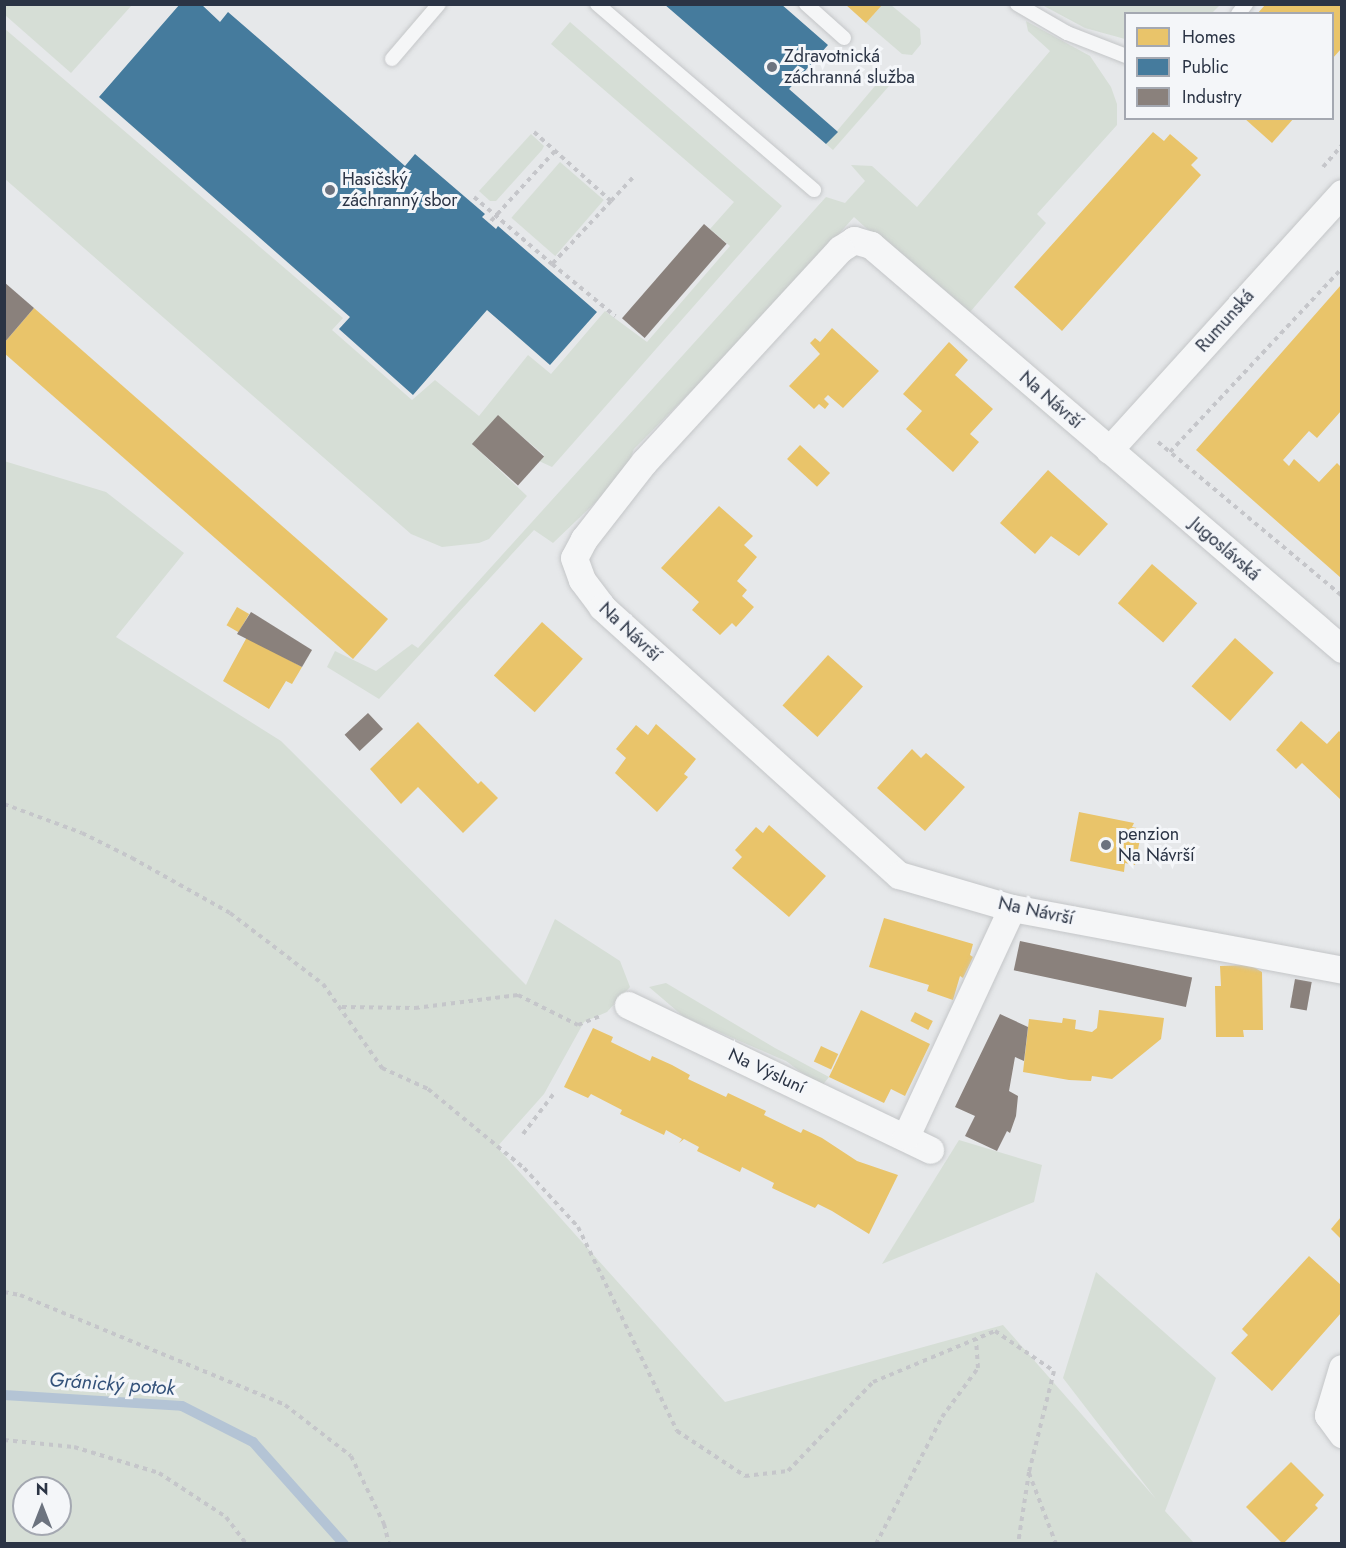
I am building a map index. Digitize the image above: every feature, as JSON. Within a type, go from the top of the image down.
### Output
[{"type":"street","name":"Rumunská","points":[[1109,450],[1341,193]]},
{"type":"street","name":"Na Návrší","points":[[1109,450],[871,245],[854,240],[840,249],[644,462],[584,539],[574,558],[582,580],[602,608],[899,874],[1012,908],[1341,970]]},
{"type":"street","name":"Jugoslávská","points":[[1109,450],[1341,649]]},
{"type":"street","points":[[906,1136],[1012,908]]},
{"type":"street","name":"Na Výsluní","points":[[628,1005],[906,1136],[930,1150]]},
{"type":"street","points":[[1341,1368],[1328,1415],[1341,1434]]},
{"type":"lane","points":[[392,59],[439,4]]},
{"type":"lane","points":[[597,4],[814,190]]},
{"type":"lane","points":[[806,4],[844,38]]},
{"type":"lane","points":[[1017,4],[1067,33],[1124,56]]},
{"type":"path","points":[[534,132],[611,201]]},
{"type":"path","points":[[491,221],[555,151]]},
{"type":"path","points":[[552,264],[633,177]]},
{"type":"path","points":[[474,197],[615,316]]},
{"type":"path","points":[[1170,452],[1341,268]]},
{"type":"path","points":[[1133,423],[1341,596]]},
{"type":"path","points":[[4,804],[82,833],[230,913],[323,984],[342,1007],[382,1068],[428,1089],[524,1168],[579,1227],[677,1431],[745,1476],[788,1471],[873,1382],[995,1331],[1054,1371],[1029,1472],[1018,1544]]},
{"type":"path","points":[[342,1007],[415,1008],[518,995],[578,1025],[628,1005]]},
{"type":"path","points":[[523,1134],[555,1092]]},
{"type":"path","points":[[4,1292],[20,1294],[285,1405],[351,1456],[384,1524],[389,1544]]},
{"type":"path","points":[[876,1544],[942,1417],[978,1368],[976,1339]]},
{"type":"path","points":[[4,1440],[74,1447],[159,1473],[226,1517],[246,1544]]},
{"type":"path","points":[[1029,1472],[1056,1544]]},
{"type":"shaded area","points":[[5,4],[132,5],[71,73],[5,15]]},
{"type":"shaded area","points":[[883,4],[891,5],[920,29],[921,44],[912,55],[902,54],[866,23]]},
{"type":"shaded area","points":[[1042,5],[1220,5],[1213,12],[1124,12],[1124,39],[1085,28]]},
{"type":"shaded area","points":[[1026,21],[1090,56],[1111,87],[1117,104],[1117,125],[1037,214],[1046,223],[965,318],[854,217],[758,324],[634,449],[624,475],[553,543],[534,530],[379,699],[327,667],[335,651],[376,671],[412,644],[418,648],[826,197],[845,203],[865,181],[851,165],[872,166],[917,207],[1050,51],[1028,31]]},
{"type":"shaded area","points":[[570,22],[782,206],[552,467],[539,461],[544,455],[498,416],[473,445],[527,496],[489,539],[479,543],[442,547],[411,534],[5,179],[5,29],[343,318],[332,330],[412,400],[435,380],[479,416],[528,355],[551,374],[605,311],[647,342],[730,246],[710,229],[734,202],[551,44]]},
{"type":"shaded area","points":[[891,67],[893,74],[889,86],[833,150],[826,144]]},
{"type":"shaded area","points":[[531,134],[544,146],[542,150],[496,201],[490,201],[479,191]]},
{"type":"shaded area","points":[[560,162],[604,200],[555,256],[511,218]]},
{"type":"shaded area","points":[[4,461],[106,492],[184,553],[116,637],[281,741],[526,985],[555,919],[620,961],[630,987],[607,1012],[584,1022],[544,1094],[497,1147],[725,1402],[1003,1325],[1156,1499],[1063,1378],[1096,1272],[1216,1378],[1165,1511],[1194,1543],[5,1543]]},
{"type":"shaded area","points":[[666,983],[775,1048],[829,1077],[821,1087],[786,1061],[684,1017],[649,987]]},
{"type":"shaded area","points":[[959,1140],[1042,1165],[1034,1202],[882,1264]]},
{"type":"building: Homes","points":[[845,4],[883,4],[866,23]]},
{"type":"building: Homes","points":[[1265,5],[1341,5],[1341,49],[1334,57],[1334,12],[1259,12]]},
{"type":"building: Homes","points":[[1246,120],[1292,120],[1272,143]]},
{"type":"building: Homes","points":[[1153,132],[1164,141],[1170,134],[1198,158],[1191,165],[1201,175],[1062,331],[1014,287]]},
{"type":"building: Homes","points":[[1341,285],[1341,411],[1317,438],[1309,431],[1283,460],[1289,466],[1294,459],[1319,482],[1337,463],[1341,467],[1341,578],[1196,450]]},
{"type":"building: Homes","points":[[34,308],[388,619],[353,659],[4,353],[4,343]]},
{"type":"building: Homes","points":[[832,328],[879,371],[843,408],[828,395],[824,399],[829,404],[825,409],[819,404],[814,409],[789,386],[820,354],[810,343],[815,338],[820,342]]},
{"type":"building: Homes","points":[[949,342],[968,360],[955,375],[993,409],[970,434],[979,442],[953,472],[906,429],[922,411],[903,394]]},
{"type":"building: Homes","points":[[800,445],[830,473],[817,487],[787,459]]},
{"type":"building: Homes","points":[[1048,470],[1108,524],[1079,556],[1051,536],[1035,554],[1000,523]]},
{"type":"building: Homes","points":[[719,506],[753,536],[744,545],[757,557],[737,581],[747,590],[742,596],[754,607],[736,627],[732,623],[720,635],[692,610],[699,602],[661,568]]},
{"type":"building: Homes","points":[[1152,564],[1197,603],[1163,643],[1118,603]]},
{"type":"building: Homes","points":[[237,607],[249,614],[239,632],[226,625]]},
{"type":"building: Homes","points":[[542,622],[583,659],[535,712],[494,676]]},
{"type":"building: Homes","points":[[247,637],[302,667],[292,684],[286,681],[269,709],[223,681]]},
{"type":"building: Homes","points":[[1235,638],[1274,673],[1230,721],[1192,686]]},
{"type":"building: Homes","points":[[828,655],[863,686],[817,737],[782,706]]},
{"type":"building: Homes","points":[[1301,721],[1327,744],[1339,731],[1341,733],[1341,800],[1302,763],[1296,769],[1276,750]]},
{"type":"building: Homes","points":[[418,722],[478,784],[481,781],[498,798],[463,833],[418,787],[401,804],[370,769]]},
{"type":"building: Homes","points":[[656,724],[696,759],[684,774],[688,777],[657,812],[615,773],[626,758],[616,749],[636,725],[648,735]]},
{"type":"building: Homes","points":[[912,749],[921,758],[926,753],[965,787],[925,831],[877,788]]},
{"type":"building: Homes","name":"penzion Na Návrší","points":[[1079,812],[1134,823],[1132,827],[1142,829],[1135,865],[1125,863],[1124,872],[1070,861]]},
{"type":"building: Homes","points":[[769,825],[826,876],[789,917],[732,868],[742,857],[735,850],[756,827],[763,833]]},
{"type":"building: Homes","points":[[884,918],[973,944],[970,955],[973,957],[963,978],[960,976],[953,1000],[927,991],[929,985],[869,967]]},
{"type":"building: Homes","points":[[1250,965],[1262,972],[1263,1030],[1243,1030],[1244,1037],[1216,1037],[1215,986],[1221,986],[1220,966]]},
{"type":"building: Homes","points":[[861,1010],[930,1044],[905,1096],[891,1089],[884,1103],[829,1077]]},
{"type":"building: Homes","points":[[1099,1010],[1164,1018],[1161,1039],[1112,1079],[1092,1076],[1091,1081],[1069,1080],[1023,1072],[1029,1019],[1062,1023],[1063,1018],[1076,1020],[1075,1029],[1092,1032],[1097,1028]]},
{"type":"building: Homes","points":[[915,1012],[933,1021],[928,1030],[910,1021]]},
{"type":"building: Homes","points":[[593,1028],[613,1037],[611,1042],[650,1061],[652,1056],[690,1075],[688,1079],[726,1097],[728,1093],[766,1111],[764,1115],[801,1133],[803,1129],[822,1138],[857,1161],[898,1175],[869,1234],[818,1204],[815,1208],[772,1188],[774,1183],[742,1167],[740,1172],[697,1151],[699,1147],[684,1139],[679,1143],[682,1139],[666,1130],[664,1135],[620,1114],[622,1110],[591,1094],[588,1098],[564,1087]]},
{"type":"building: Homes","points":[[821,1046],[838,1054],[831,1069],[814,1061]]},
{"type":"building: Homes","points":[[1341,1217],[1341,1239],[1331,1229]]},
{"type":"building: Homes","points":[[1309,1256],[1341,1285],[1341,1313],[1272,1391],[1231,1353],[1248,1335],[1242,1329]]},
{"type":"building: Homes","points":[[1291,1462],[1324,1495],[1315,1505],[1318,1508],[1283,1544],[1246,1507]]},
{"type":"building: Public","name":"Hasičský záchranný sbor","points":[[180,4],[201,4],[220,22],[228,12],[405,166],[415,154],[485,214],[482,217],[496,229],[498,226],[597,312],[550,365],[487,310],[413,395],[339,329],[350,317],[99,97]]},
{"type":"building: Public","name":"Zdravotnická záchranná služba","points":[[664,4],[781,4],[828,45],[789,89],[838,132],[826,144]]},
{"type":"building: Industry","points":[[704,224],[727,244],[645,338],[622,318]]},
{"type":"building: Industry","points":[[4,282],[34,308],[4,343]]},
{"type":"building: Industry","points":[[498,415],[544,456],[518,485],[472,444]]},
{"type":"building: Industry","points":[[251,612],[312,650],[302,667],[237,634]]},
{"type":"building: Industry","points":[[368,713],[383,729],[360,751],[345,735]]},
{"type":"building: Industry","points":[[1020,941],[1192,978],[1186,1007],[1014,970]]},
{"type":"building: Industry","points":[[1295,979],[1312,982],[1307,1011],[1290,1008]]},
{"type":"building: Industry","points":[[1000,1014],[1028,1027],[1024,1061],[1015,1057],[1009,1091],[1018,1096],[1016,1116],[1010,1133],[1007,1131],[997,1151],[965,1136],[975,1116],[955,1107]]},
{"type":"waterway","name":"Gránický potok","points":[[4,1395],[182,1406],[253,1442],[344,1544]]},
{"type":"place","name":"Zdravotnická záchranná služba","points":[[772,67]]},
{"type":"place","name":"Hasičský záchranný sbor","points":[[330,190]]},
{"type":"place","name":"penzion Na Návrší","points":[[1106,845]]}]
